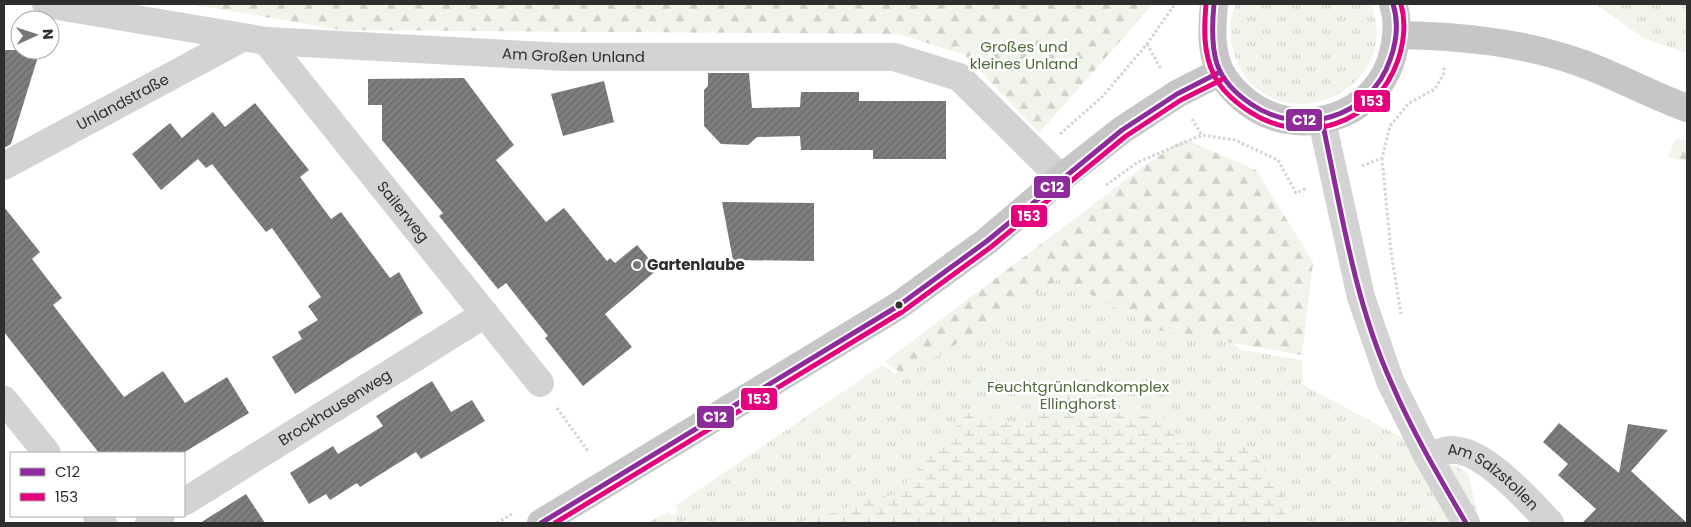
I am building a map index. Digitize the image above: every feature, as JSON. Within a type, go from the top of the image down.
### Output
[{"type":"main road","points":[[1214,4],[1211,38],[1220,72],[1234,92],[1252,108],[1274,118],[1298,123],[1322,121],[1345,113],[1366,99],[1382,81],[1392,59],[1397,35],[1393,4]]},
{"type":"main road","points":[[1397,35],[1450,36],[1506,42],[1582,63],[1653,96],[1687,108]]},
{"type":"main road","points":[[541,523],[898,306],[987,241],[1061,178],[1122,130],[1177,94],[1220,72]]},
{"type":"street","name":"Am Großen Unland","points":[[46,4],[254,39],[565,57],[894,57],[959,78],[1061,178]]},
{"type":"street","name":"Unlandstraße","points":[[4,166],[254,39]]},
{"type":"street","name":"Sailerweg","points":[[254,39],[485,314],[540,383]]},
{"type":"street","points":[[1322,121],[1361,296],[1390,381],[1428,457],[1466,523]]},
{"type":"street","name":"Brockhausenweg","points":[[185,501],[485,314]]},
{"type":"street","points":[[4,400],[45,452]]},
{"type":"street","name":"Am Salzstollen","points":[[1428,457],[1450,449],[1477,457],[1518,488],[1550,523]]},
{"type":"path","points":[[1037,155],[1103,96],[1147,44],[1175,4]]},
{"type":"path","points":[[1382,158],[1392,252],[1402,317]]},
{"type":"path","points":[[540,383],[588,451]]},
{"type":"green space","name":"Großes und kleines Unland","points":[[190,4],[1153,4],[1039,133],[965,55],[899,34],[341,30]]},
{"type":"green space","points":[[1236,4],[1371,4],[1377,36],[1369,64],[1352,85],[1328,99],[1301,104],[1275,99],[1251,84],[1235,56],[1230,30],[1233,10]]},
{"type":"green space","points":[[1596,4],[1687,4],[1687,53],[1645,39]]},
{"type":"green space","points":[[1184,139],[1256,170],[1313,262],[1302,355],[1157,330],[1060,278],[905,376],[885,362],[1140,169]]},
{"type":"green space","points":[[1676,139],[1687,140],[1687,161],[1668,157]]},
{"type":"green space","name":"Feuchtgrünlandkomplex Ellinghorst","points":[[1076,243],[1242,350],[1302,360],[1303,385],[1468,473],[1480,523],[660,523],[679,512],[675,506],[882,365],[895,374]]},
{"type":"green space","points":[[1070,384],[1129,416],[1165,416],[1183,449],[1249,446],[1288,502],[1285,523],[810,523],[809,521],[870,499],[897,494],[970,411],[1019,426]]},
{"type":"green space","points":[[669,512],[676,523],[648,523]]},
{"type":"building","points":[[4,50],[10,50],[10,60],[37,60],[11,144],[4,147]]},
{"type":"building","points":[[708,73],[749,73],[752,108],[800,107],[801,92],[859,92],[859,101],[946,101],[946,159],[873,159],[873,150],[801,150],[800,136],[757,137],[748,145],[721,144],[704,126],[704,90],[708,86]]},
{"type":"building","points":[[464,78],[514,145],[496,160],[546,222],[564,208],[607,261],[610,258],[615,263],[637,245],[658,269],[605,314],[632,347],[583,386],[545,338],[548,336],[506,283],[498,289],[439,216],[443,213],[382,140],[382,105],[368,105],[368,79]]},
{"type":"building","points":[[604,81],[614,122],[563,136],[551,94]]},
{"type":"building","points":[[255,103],[309,170],[300,177],[331,219],[341,212],[390,278],[399,272],[423,313],[295,394],[272,357],[302,339],[298,332],[318,320],[308,306],[321,297],[272,228],[266,232],[212,164],[206,168],[198,159],[161,190],[132,154],[170,123],[182,138],[213,112],[225,127]]},
{"type":"building","points":[[722,202],[814,203],[814,261],[733,260]]},
{"type":"building","points":[[4,207],[40,252],[32,259],[62,298],[53,305],[124,397],[163,371],[185,403],[227,377],[249,413],[185,452],[98,452],[4,332]]},
{"type":"building","points":[[432,381],[451,412],[472,400],[485,421],[421,459],[416,452],[360,487],[357,483],[330,500],[326,494],[309,504],[290,473],[333,446],[338,454],[383,426],[376,416]]},
{"type":"building","points":[[1559,423],[1619,473],[1628,424],[1668,430],[1631,471],[1687,523],[1582,523],[1596,509],[1558,475],[1568,464],[1543,442]]},
{"type":"building","points":[[246,494],[265,523],[200,523]]},
{"type":"transit line","name":"153","points":[[1206,4],[1206,49],[1210,67],[1217,80],[1224,90],[1247,110],[1269,122],[1292,128],[1314,128],[1336,124],[1356,114],[1373,100],[1388,82],[1398,60],[1404,32],[1401,4]]},
{"type":"transit line","name":"C12","points":[[1214,4],[1212,34],[1215,57],[1223,76],[1231,87],[1251,104],[1271,114],[1291,120],[1312,120],[1332,117],[1350,108],[1367,96],[1380,80],[1390,60],[1396,39],[1397,25],[1393,4]]},
{"type":"transit line","name":"C12","points":[[541,523],[898,306],[987,241],[1122,130],[1177,94],[1220,72]]},
{"type":"transit line","name":"153","points":[[555,523],[902,312],[991,247],[1126,136],[1181,100],[1223,79]]},
{"type":"transit line","name":"C12","points":[[1322,121],[1358,286],[1378,351],[1417,436],[1466,523]]},
{"type":"place","name":"Gartenlaube","points":[[637,265]]}]
